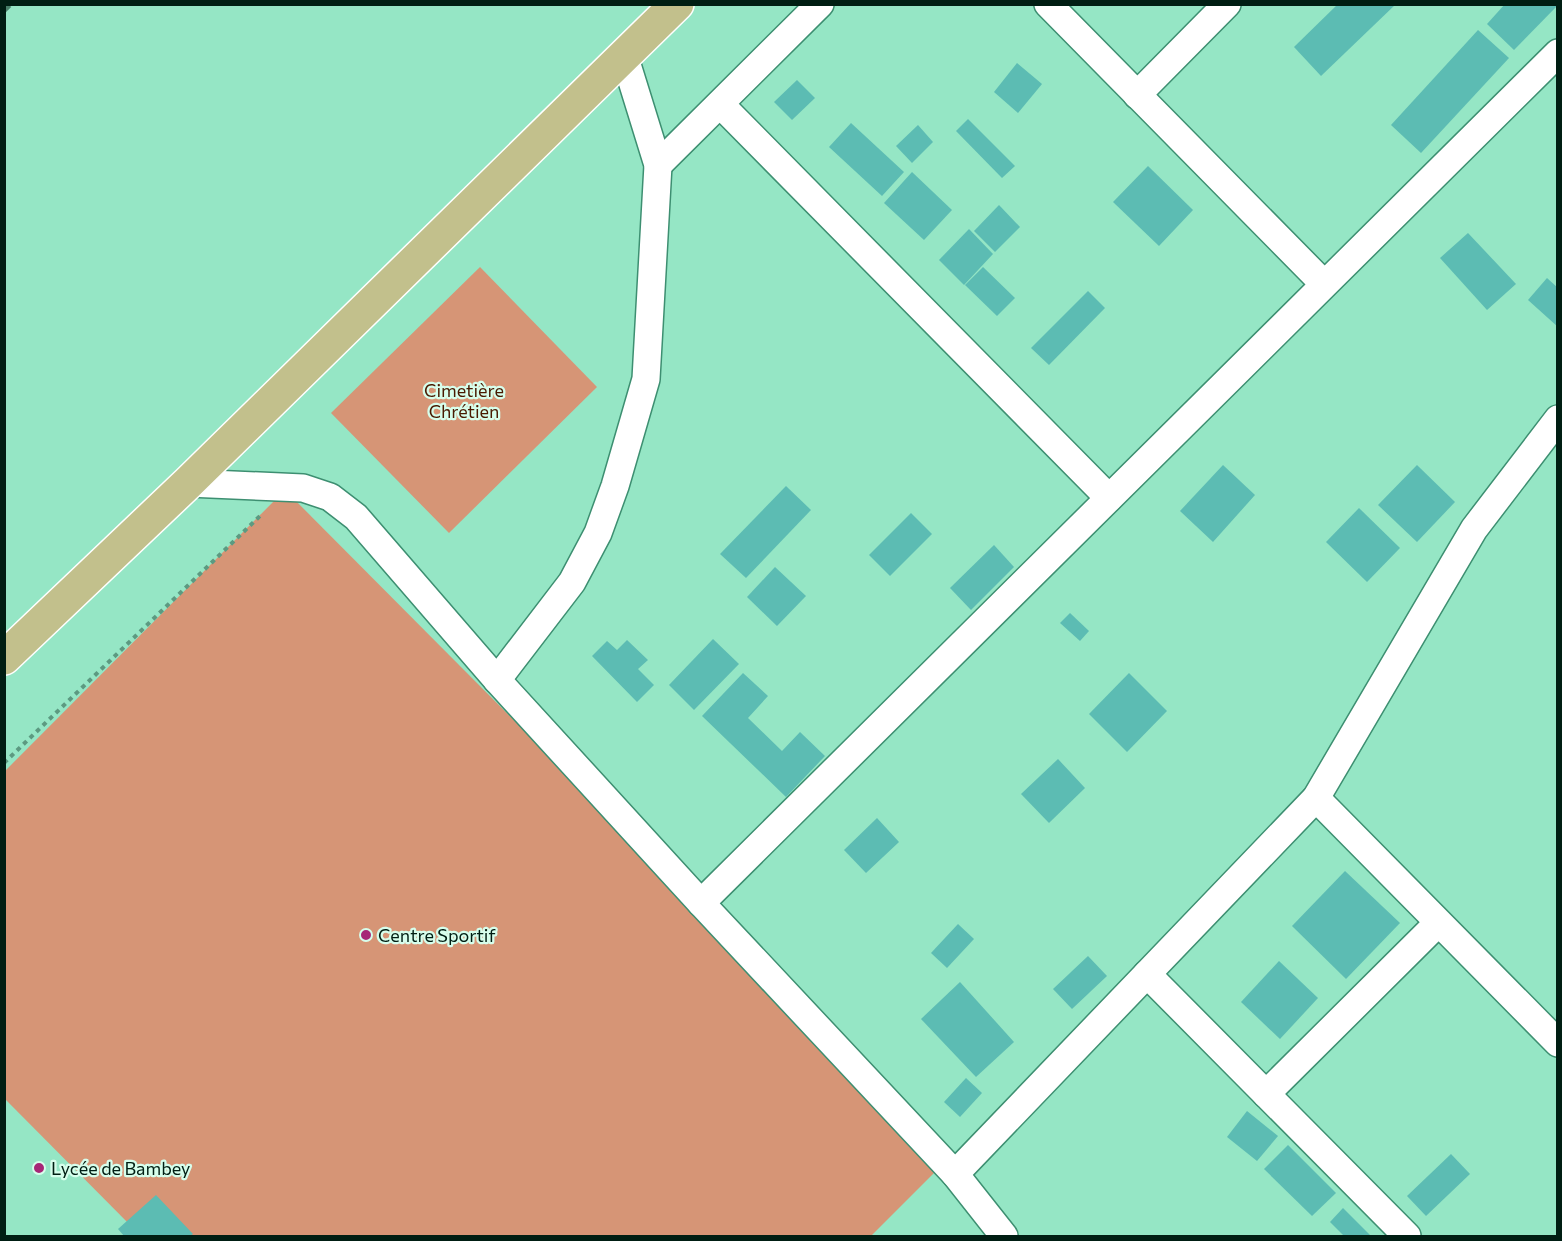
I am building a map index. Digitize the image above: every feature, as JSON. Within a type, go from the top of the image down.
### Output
[{"type":"main road","points":[[4,658],[188,483],[677,4]]},
{"type":"street","points":[[658,165],[820,4]]},
{"type":"street","points":[[1048,4],[1324,284]]},
{"type":"street","points":[[1137,94],[1227,4]]},
{"type":"street","points":[[701,903],[1557,53]]},
{"type":"street","points":[[497,680],[572,582],[598,533],[615,486],[646,380],[658,165],[624,56]]},
{"type":"street","points":[[720,104],[1109,498]]},
{"type":"street","points":[[955,1174],[1316,798],[1474,529],[1557,419]]},
{"type":"street","points":[[188,483],[303,488],[330,497],[356,517],[497,680],[701,903],[955,1174],[1004,1236]]},
{"type":"street","points":[[1316,798],[1557,1043]]},
{"type":"street","points":[[1266,1094],[1438,923]]},
{"type":"street","points":[[1147,974],[1407,1236]]},
{"type":"path","points":[[4,763],[290,488]]},
{"type":"green space","name":"Cimetière Chrétien","points":[[480,267],[597,387],[449,533],[331,413]]},
{"type":"green space","name":"Centre Sportif","points":[[285,490],[949,1158],[871,1236],[141,1236],[5,1099],[5,771]]},
{"type":"building","points":[[1338,4],[1396,4],[1321,76],[1294,47]]},
{"type":"building","points":[[1505,4],[1558,5],[1514,50],[1487,24]]},
{"type":"building","points":[[1478,30],[1509,58],[1421,153],[1391,125]]},
{"type":"building","points":[[1017,63],[1042,84],[1018,113],[994,92]]},
{"type":"building","points":[[797,80],[815,98],[792,120],[774,102]]},
{"type":"building","points":[[968,119],[1015,166],[1002,178],[956,131]]},
{"type":"building","points":[[851,123],[904,172],[882,196],[829,147]]},
{"type":"building","points":[[918,125],[933,142],[912,163],[896,146]]},
{"type":"building","points":[[1148,166],[1193,210],[1159,246],[1113,202]]},
{"type":"building","points":[[912,172],[952,210],[924,240],[884,203]]},
{"type":"building","points":[[999,205],[1020,227],[995,252],[974,231]]},
{"type":"building","points":[[969,229],[993,254],[964,285],[939,260]]},
{"type":"building","points":[[1468,233],[1516,284],[1487,310],[1440,258]]},
{"type":"building","points":[[983,267],[1015,298],[997,316],[965,285]]},
{"type":"building","points":[[1547,278],[1558,288],[1558,327],[1528,300]]},
{"type":"building","points":[[1088,291],[1105,308],[1049,365],[1031,348]]},
{"type":"building","points":[[1223,465],[1255,495],[1213,542],[1180,511]]},
{"type":"building","points":[[1417,465],[1455,502],[1417,542],[1378,505]]},
{"type":"building","points":[[786,486],[811,510],[746,578],[720,554]]},
{"type":"building","points":[[1359,508],[1400,548],[1367,582],[1326,542]]},
{"type":"building","points":[[911,513],[932,534],[890,576],[869,555]]},
{"type":"building","points":[[994,545],[1014,567],[971,610],[950,588]]},
{"type":"building","points":[[775,567],[806,596],[777,626],[747,597]]},
{"type":"building","points":[[1070,613],[1089,631],[1080,641],[1060,623]]},
{"type":"building","points":[[713,639],[739,664],[694,710],[669,685]]},
{"type":"building","points":[[627,640],[648,660],[638,669],[654,685],[637,702],[592,656],[607,641],[617,650]]},
{"type":"building","points":[[743,673],[768,696],[748,718],[782,751],[800,732],[825,756],[786,797],[702,716]]},
{"type":"building","points":[[1129,673],[1167,711],[1127,752],[1089,714]]},
{"type":"building","points":[[1058,759],[1085,788],[1049,823],[1021,794]]},
{"type":"building","points":[[877,818],[899,842],[866,873],[844,850]]},
{"type":"building","points":[[1345,871],[1400,923],[1346,979],[1292,926]]},
{"type":"building","points":[[958,924],[974,939],[947,968],[931,953]]},
{"type":"building","points":[[1088,956],[1107,976],[1072,1009],[1053,989]]},
{"type":"building","points":[[1279,961],[1318,998],[1280,1039],[1241,1002]]},
{"type":"building","points":[[960,982],[1014,1042],[976,1077],[921,1019]]},
{"type":"building","points":[[966,1078],[982,1093],[960,1117],[944,1102]]},
{"type":"building","points":[[1247,1111],[1278,1136],[1257,1161],[1227,1137]]},
{"type":"building","points":[[1288,1145],[1336,1193],[1312,1216],[1264,1169]]},
{"type":"building","points":[[1451,1154],[1470,1174],[1426,1216],[1407,1196]]},
{"type":"building","points":[[156,1195],[193,1234],[190,1236],[124,1236],[118,1229]]},
{"type":"building","points":[[1343,1208],[1371,1236],[1344,1236],[1330,1222]]},
{"type":"railway","points":[[4,11],[11,4]]},
{"type":"place","name":"Centre Sportif","points":[[366,935]]},
{"type":"place","name":"Lycée de Bambey","points":[[39,1168]]}]
